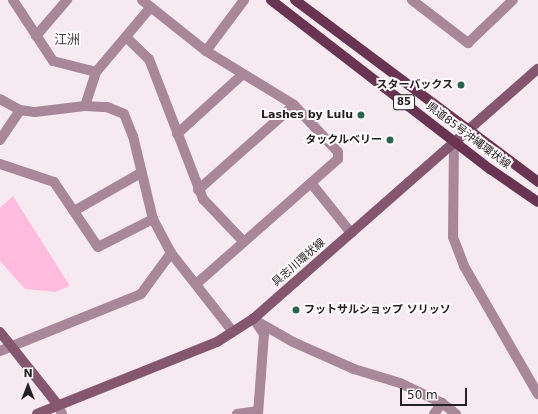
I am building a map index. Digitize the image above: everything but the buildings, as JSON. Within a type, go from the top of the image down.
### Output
[{"type":"main road","name":"県道85号沖縄環状線","points":[[271,0],[454,141],[538,202]]},
{"type":"main road","name":"県道85号沖縄環状線","points":[[295,0],[538,182]]},
{"type":"main road","name":"具志川環状線","points":[[37,414],[60,410],[217,342],[253,319],[454,141],[538,70]]},
{"type":"main road","points":[[0,332],[60,410]]},
{"type":"street","points":[[13,0],[53,61],[96,72]]},
{"type":"street","points":[[36,36],[67,0]]},
{"type":"street","points":[[142,0],[206,51],[294,105],[338,152],[338,159],[196,284]]},
{"type":"street","points":[[206,51],[244,0]]},
{"type":"street","points":[[412,0],[468,43],[512,0]]},
{"type":"street","points":[[85,106],[96,72],[128,38],[151,7]]},
{"type":"street","points":[[128,38],[149,59],[198,190],[203,199],[244,242]]},
{"type":"street","points":[[177,134],[243,74]]},
{"type":"street","points":[[0,99],[20,110],[35,112],[85,106],[106,107],[124,114],[133,136],[153,219],[171,253],[233,332]]},
{"type":"street","points":[[198,190],[294,105]]},
{"type":"street","points":[[0,140],[20,110]]},
{"type":"street","points":[[454,141],[453,237],[464,266],[538,394]]},
{"type":"street","points":[[0,164],[54,182],[98,247],[153,219]]},
{"type":"street","points":[[74,211],[141,173]]},
{"type":"street","points":[[311,183],[351,233]]},
{"type":"street","points":[[0,351],[141,294],[171,253]]},
{"type":"street","points":[[253,319],[293,342],[354,369],[400,383],[442,403],[456,414]]},
{"type":"street","points":[[237,414],[258,412],[264,334],[253,319]]},
{"type":"street","points":[[434,414],[442,403]]},
{"type":"shaded area","points":[[13,196],[70,286],[55,292],[25,289],[0,261],[0,208]]},
{"type":"place","name":"スターバックス","points":[[461,85]]},
{"type":"place","name":"Lashes by Lulu","points":[[361,115]]},
{"type":"place","name":"タックルベリー","points":[[390,140]]},
{"type":"place","name":"フットサルショップ ソリッソ","points":[[296,310]]},
{"type":"district","name":"江洲","points":[[67,40]]}]
